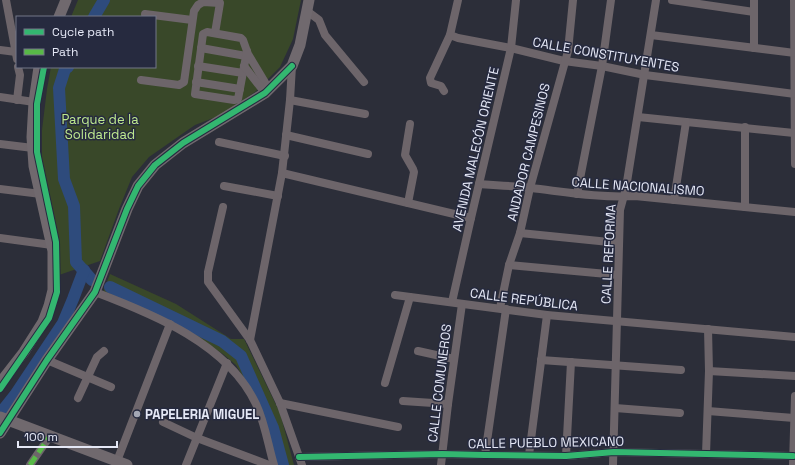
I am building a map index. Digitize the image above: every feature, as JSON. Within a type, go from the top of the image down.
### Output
[{"type":"street","points":[[59,16],[66,0]]},
{"type":"street","points":[[250,340],[285,156],[292,66],[300,45],[309,0]]},
{"type":"street","points":[[444,90],[441,86],[431,82],[430,78],[450,35],[458,0]]},
{"type":"street","name":"AVENIDA MALECÓN ORIENTE","points":[[452,302],[511,48],[516,0]]},
{"type":"street","name":"ANDADOR CAMPESINOS","points":[[485,456],[509,265],[520,233],[530,188],[568,51],[573,0]]},
{"type":"street","points":[[577,194],[602,66],[611,0]]},
{"type":"street","name":"CALLE REFORMA","points":[[613,465],[620,210],[624,197],[638,117],[656,0]]},
{"type":"street","points":[[672,0],[754,12]]},
{"type":"street","points":[[754,0],[754,48]]},
{"type":"street","points":[[794,0],[795,164]]},
{"type":"street","points":[[141,80],[179,85],[184,82],[192,20],[194,11],[198,5],[208,2],[220,3],[215,33]]},
{"type":"street","points":[[4,3],[16,56]]},
{"type":"street","points":[[307,11],[319,20],[325,35],[364,82]]},
{"type":"street","points":[[146,14],[192,20]]},
{"type":"street","points":[[246,54],[238,99],[234,100],[198,96],[195,92],[203,34],[205,32],[241,38],[255,74],[267,91]]},
{"type":"street","name":"CALLE CONSTITUYENTES","points":[[450,35],[564,61],[602,66],[645,75],[794,94]]},
{"type":"street","points":[[651,35],[794,53]]},
{"type":"street","points":[[201,48],[246,54]]},
{"type":"street","points":[[0,50],[16,56]]},
{"type":"street","points":[[198,66],[243,69],[255,74]]},
{"type":"street","points":[[0,433],[3,418],[48,360],[95,292],[127,209],[138,186],[156,165],[183,143],[267,91],[292,66]]},
{"type":"street","points":[[16,100],[20,75],[18,68]]},
{"type":"street","points":[[0,383],[43,322],[53,290],[53,251],[34,166],[34,102],[39,68]]},
{"type":"street","points":[[196,82],[240,89]]},
{"type":"street","points":[[0,97],[34,102]]},
{"type":"street","points":[[290,100],[365,114]]},
{"type":"street","points":[[638,117],[794,133]]},
{"type":"street","points":[[674,200],[686,122]]},
{"type":"street","points":[[408,203],[414,172],[414,169],[405,155],[410,124]]},
{"type":"street","points":[[745,128],[745,207]]},
{"type":"street","points":[[286,135],[368,154]]},
{"type":"street","points":[[219,142],[285,156]]},
{"type":"street","points":[[0,144],[33,148]]},
{"type":"street","points":[[282,173],[471,218]]},
{"type":"street","name":"CALLE NACIONALISMO","points":[[479,184],[577,194],[624,197],[635,196],[795,212]]},
{"type":"street","points":[[224,186],[278,196]]},
{"type":"street","points":[[0,189],[41,194]]},
{"type":"street","points":[[223,207],[207,279],[250,340],[280,403],[300,461]]},
{"type":"street","points":[[520,233],[619,243]]},
{"type":"street","points":[[0,238],[52,245]]},
{"type":"street","points":[[509,265],[618,274]]},
{"type":"street","points":[[95,292],[146,312],[170,324],[192,336],[227,363],[251,394],[256,404],[274,465]]},
{"type":"street","name":"CALLE REPÚBLICA","points":[[394,295],[547,315],[795,337]]},
{"type":"street","points":[[385,382],[410,297]]},
{"type":"street","name":"CALLE COMUNEROS","points":[[441,465],[462,304]]},
{"type":"street","points":[[529,455],[547,315]]},
{"type":"street","points":[[3,418],[122,463],[170,324]]},
{"type":"street","points":[[706,454],[709,371],[708,329]]},
{"type":"street","points":[[78,398],[97,357],[104,350]]},
{"type":"street","points":[[418,351],[454,359]]},
{"type":"street","points":[[48,360],[111,387]]},
{"type":"street","points":[[541,360],[680,370]]},
{"type":"street","points":[[566,456],[571,362]]},
{"type":"street","points":[[186,465],[227,363]]},
{"type":"street","points":[[709,371],[795,376]]},
{"type":"street","points":[[793,465],[795,396]]},
{"type":"street","points":[[403,401],[448,404]]},
{"type":"street","points":[[280,403],[398,426]]},
{"type":"street","points":[[615,408],[680,413]]},
{"type":"street","points":[[708,411],[794,423]]},
{"type":"street","points":[[163,422],[197,438],[269,465]]},
{"type":"street","points":[[30,465],[50,436]]},
{"type":"street","name":"CALLE PUEBLO MEXICANO","points":[[300,461],[442,454],[485,456],[566,456],[614,452],[793,456]]},
{"type":"green space","name":"Parque de la Solidaridad","points":[[78,0],[301,0],[293,39],[280,67],[255,92],[221,115],[195,125],[149,157],[132,177],[100,261],[59,275],[59,248],[53,210],[42,172],[42,130],[51,68],[156,68],[156,16],[71,16]]},
{"type":"green space","points":[[110,274],[176,304],[231,339],[244,339],[280,413],[294,465],[278,465],[260,405],[236,365],[223,354],[178,325],[103,292]]},
{"type":"waterway","points":[[95,16],[104,0]]},
{"type":"waterway","points":[[66,68],[59,88],[64,179],[74,206],[76,262],[92,280]]},
{"type":"waterway","points":[[0,414],[15,395],[63,323],[84,270]]},
{"type":"waterway","points":[[110,287],[222,341],[241,356],[273,428],[283,465]]},
{"type":"marked path","points":[[30,465],[50,436]]},
{"type":"cycle path","points":[[0,433],[47,360],[95,292],[127,209],[138,186],[155,165],[183,143],[265,93],[292,66]]},
{"type":"cycle path","points":[[0,389],[49,318],[57,292],[56,242],[37,152],[37,104],[44,68]]},
{"type":"cycle path","points":[[299,457],[442,454],[566,456],[614,452],[793,456]]},
{"type":"place","name":"PAPELERIA MIGUEL","points":[[137,414]]}]
